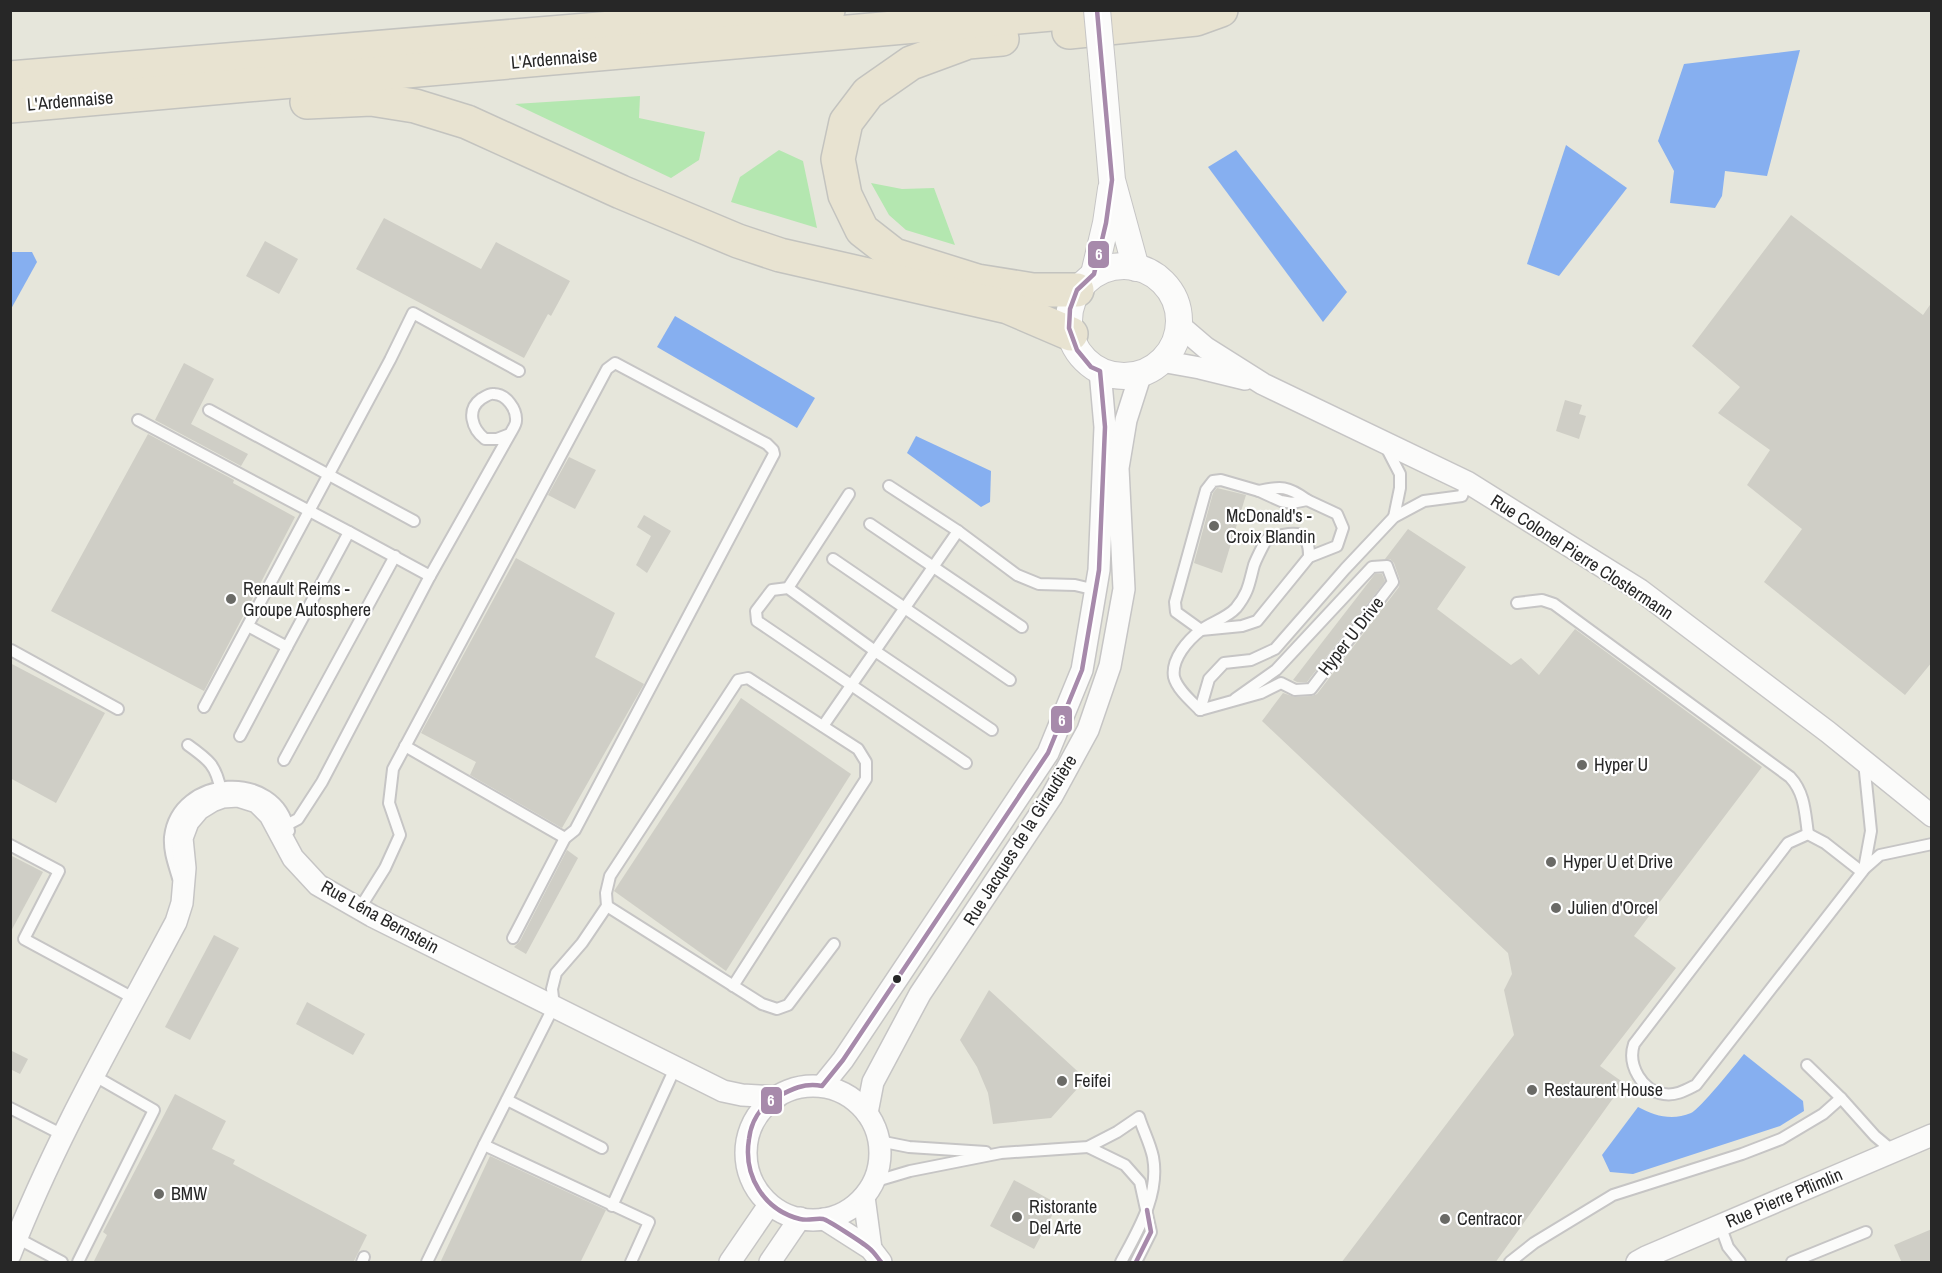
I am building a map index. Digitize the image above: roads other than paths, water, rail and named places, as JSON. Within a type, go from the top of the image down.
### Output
[{"type":"highway","name":"L'Ardennaise","points":[[10,78],[828,10]]},
{"type":"highway","name":"L'Ardennaise","points":[[10,106],[1097,10]]},
{"type":"highway","points":[[1086,282],[1033,290],[977,281],[894,255],[862,230],[845,195],[838,159],[846,122],[868,93],[911,63],[968,42],[1196,18],[1221,10]]},
{"type":"highway","points":[[101,99],[140,109],[370,99],[416,106],[467,122],[621,192],[738,241],[780,255],[1008,307],[1071,334]]},
{"type":"street","points":[[1097,10],[1112,180],[1136,268]]},
{"type":"street","points":[[1086,282],[1114,265],[1136,268],[1156,275],[1170,292],[1179,313],[1177,334],[1169,353],[1151,367],[1130,378],[1111,375],[1091,367],[1077,350],[1069,328],[1070,309],[1086,282],[1106,223],[1112,180]]},
{"type":"street","name":"Rue Colonel Pierre Clostermann","points":[[1178,324],[1206,348],[1263,384],[1467,482],[1640,590],[1932,816]]},
{"type":"street","name":"Rue Colonel Pierre Clostermann","points":[[1151,367],[1200,368],[1263,384]]},
{"type":"street","name":"Rue Jacques de la Giraudière","points":[[867,1113],[873,1082],[920,994],[1052,796],[1088,730],[1110,666],[1124,589],[1118,468],[1126,420],[1151,367]]},
{"type":"street","name":"Rue Jacques de la Giraudière","points":[[822,1086],[843,1060],[1048,753],[1082,670],[1099,570],[1105,427],[1100,371]]},
{"type":"street","points":[[14,1247],[39,1185],[63,1135],[176,922],[182,903],[185,868],[182,838],[188,822],[199,809],[221,791]]},
{"type":"street","name":"Rue Léna Bernstein","points":[[221,791],[257,802],[284,827],[293,858],[318,885],[372,916],[723,1091],[742,1095],[777,1097]]},
{"type":"street","points":[[813,1083],[836,1089],[860,1102],[867,1113],[874,1125],[882,1152],[876,1176],[869,1190],[842,1214],[816,1221],[790,1216],[769,1205],[752,1182],[746,1158],[750,1130],[763,1106],[784,1092],[813,1083]]},
{"type":"street","name":"Rue Pierre Pflimlin","points":[[1644,1261],[1720,1225],[1932,1135]]},
{"type":"street","points":[[869,1190],[876,1256]]},
{"type":"street","points":[[730,1263],[769,1205]]},
{"type":"street","points":[[770,1263],[800,1218]]},
{"type":"street","points":[[824,1219],[876,1256]]},
{"type":"lane","points":[[204,707],[413,313],[519,371]]},
{"type":"lane","points":[[360,908],[385,868],[400,835],[389,803],[393,769],[607,369],[615,363],[767,444],[774,454],[575,830],[565,838],[513,938]]},
{"type":"lane","points":[[284,827],[298,819],[322,782],[430,576],[510,434],[516,422],[514,408],[505,398],[495,393],[486,395],[476,403],[471,418],[477,433],[485,439],[497,439],[510,434]]},
{"type":"lane","points":[[209,410],[414,522]]},
{"type":"lane","points":[[138,420],[430,576]]},
{"type":"lane","points":[[1382,440],[1400,474],[1400,489],[1394,517]]},
{"type":"lane","points":[[1221,480],[1259,491],[1281,501],[1292,503],[1307,500],[1337,514],[1343,528],[1337,546],[1309,557],[1257,621],[1242,626],[1201,630],[1176,612],[1175,602],[1206,490],[1213,481],[1221,480]]},
{"type":"lane","points":[[1200,710],[1209,679],[1224,663],[1251,660],[1275,650],[1345,569],[1394,517],[1424,501],[1462,496],[1467,482]]},
{"type":"lane","points":[[889,486],[958,531],[1017,575],[1039,584],[1075,585],[1096,590]]},
{"type":"lane","points":[[788,588],[849,494]]},
{"type":"lane","points":[[870,524],[1023,627]]},
{"type":"lane","points":[[823,726],[958,531]]},
{"type":"lane","points":[[240,736],[349,532]]},
{"type":"lane","points":[[1200,710],[1179,687],[1174,676],[1175,662],[1186,644],[1201,630],[1231,613],[1237,606],[1249,588],[1254,564],[1266,540],[1290,532],[1303,536],[1309,544],[1309,557]]},
{"type":"lane","points":[[284,760],[395,556]]},
{"type":"lane","points":[[833,559],[1010,680]]},
{"type":"lane","name":"Hyper U Drive","points":[[1387,566],[1393,582],[1311,688],[1295,690],[1281,683],[1261,693],[1235,699],[1276,670],[1372,567],[1387,566]]},
{"type":"lane","points":[[966,763],[757,621],[756,610],[772,590],[788,588],[875,651],[992,730]]},
{"type":"lane","points":[[1517,603],[1542,600],[1554,604],[1790,777],[1803,798],[1808,834]]},
{"type":"lane","points":[[248,626],[287,647]]},
{"type":"lane","points":[[11,650],[118,708]]},
{"type":"lane","points":[[427,1263],[554,1006],[552,989],[556,973],[582,943],[607,906],[606,894],[610,876],[738,680],[748,678],[858,749],[866,762],[866,779],[733,986]]},
{"type":"lane","points":[[1200,710],[1235,699]]},
{"type":"lane","points":[[188,745],[210,760],[219,776],[221,791]]},
{"type":"lane","points":[[405,746],[565,838]]},
{"type":"lane","points":[[1863,870],[1871,831],[1864,762]]},
{"type":"lane","points":[[1808,834],[1863,870]]},
{"type":"lane","points":[[1808,834],[1788,843],[1634,1044],[1631,1052],[1634,1067],[1641,1080],[1653,1091],[1666,1095],[1682,1093],[1696,1085],[1863,870],[1880,855],[1932,844]]},
{"type":"lane","points":[[10,845],[59,870],[24,939],[135,999]]},
{"type":"lane","points":[[607,906],[762,1004],[777,1009],[788,1005],[834,944]]},
{"type":"lane","points":[[1807,1065],[1893,1152]]},
{"type":"lane","points":[[612,1206],[676,1066]]},
{"type":"lane","points":[[78,1263],[154,1110],[93,1075]]},
{"type":"lane","points":[[1510,1263],[1534,1243],[1613,1195],[1782,1139],[1823,1114],[1841,1098]]},
{"type":"lane","points":[[507,1100],[602,1148]]},
{"type":"lane","points":[[10,1108],[63,1135]]},
{"type":"lane","points":[[879,1141],[909,1147],[1001,1153],[1088,1147],[1139,1117],[1152,1154],[1155,1171],[1147,1210],[1121,1263]]},
{"type":"lane","points":[[484,1145],[649,1222],[631,1263]]},
{"type":"lane","points":[[1088,1147],[1125,1165],[1140,1182],[1151,1232],[1136,1263]]},
{"type":"lane","points":[[869,1190],[910,1172],[1001,1153]]},
{"type":"lane","points":[[1720,1225],[1728,1247],[1740,1263]]},
{"type":"lane","points":[[1792,1263],[1866,1232]]},
{"type":"lane","points":[[14,1247],[62,1263]]},
{"type":"water","points":[[1800,50],[1767,176],[1725,171],[1722,196],[1715,208],[1670,203],[1674,171],[1658,141],[1684,64]]},
{"type":"water","points":[[1566,145],[1627,188],[1559,276],[1527,264]]},
{"type":"water","points":[[1236,150],[1347,292],[1323,322],[1208,167]]},
{"type":"water","points":[[11,252],[32,252],[37,262],[11,309]]},
{"type":"water","points":[[675,316],[815,398],[797,428],[657,347]]},
{"type":"water","points":[[916,436],[991,471],[990,502],[981,507],[907,453]]},
{"type":"water","points":[[1744,1054],[1803,1101],[1804,1111],[1780,1126],[1633,1174],[1610,1172],[1602,1155],[1638,1107],[1651,1113],[1670,1117],[1691,1113],[1709,1096]]},
{"type":"place","name":"McDonald's - Croix Blandin","points":[[1214,526]]},
{"type":"place","name":"Renault Reims - Groupe Autosphere","points":[[231,599]]},
{"type":"place","name":"Hyper U","points":[[1582,765]]},
{"type":"place","name":"Hyper U et Drive","points":[[1551,862]]},
{"type":"place","name":"Julien d'Orcel","points":[[1556,908]]},
{"type":"place","name":"Feifei","points":[[1062,1081]]},
{"type":"place","name":"Restaurent House","points":[[1532,1090]]},
{"type":"place","name":"BMW","points":[[159,1194]]},
{"type":"place","name":"Ristorante Del Arte","points":[[1017,1217]]},
{"type":"place","name":"Centracor","points":[[1445,1219]]}]
